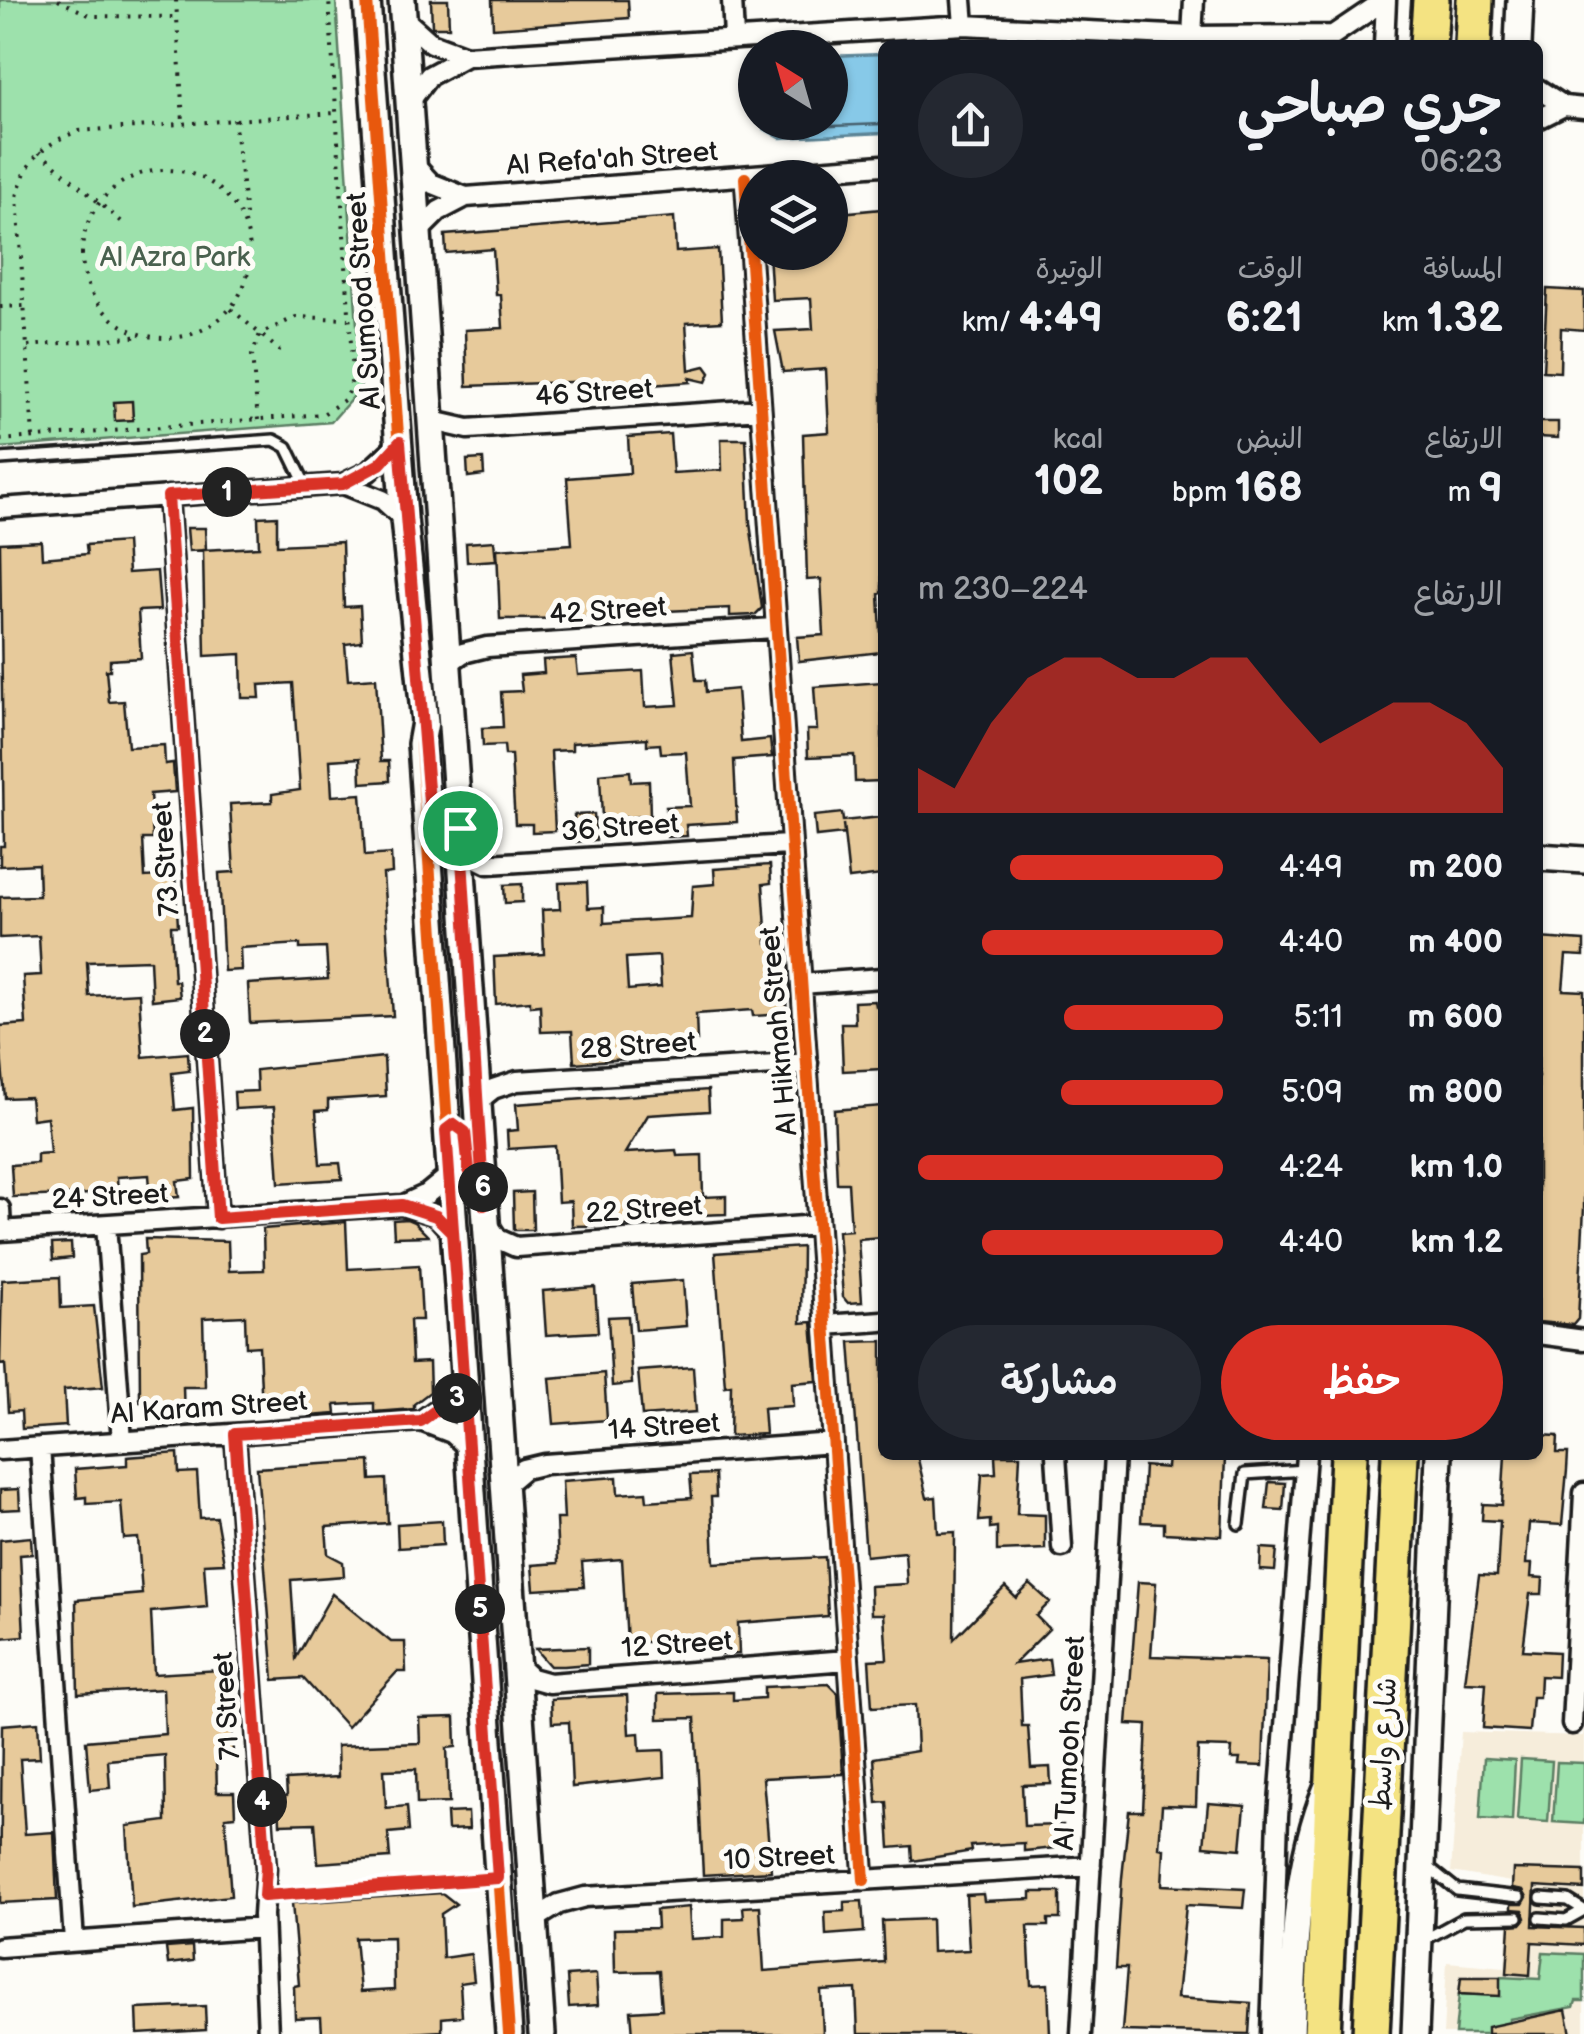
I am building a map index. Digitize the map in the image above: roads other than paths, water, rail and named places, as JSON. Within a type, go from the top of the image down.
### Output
[{"type":"highway","points":[[1428,40],[1430,0]]},
{"type":"highway","points":[[1472,40],[1475,0]]},
{"type":"highway","name":"شارع واسط","points":[[1322,2034],[1330,1779],[1349,1460]]},
{"type":"highway","name":"شارع واسط","points":[[1371,2034],[1400,1460]]},
{"type":"street","name":"Al Sumood Street","points":[[367,0],[404,518],[424,722],[421,744],[448,1176],[509,2034]]},
{"type":"street","points":[[732,0],[734,38]]},
{"type":"street","points":[[962,0],[964,26]]},
{"type":"street","points":[[1192,36],[1194,0]]},
{"type":"street","points":[[1332,35],[1386,0]]},
{"type":"street","points":[[1384,40],[1386,0]]},
{"type":"street","points":[[1518,40],[1520,0]]},
{"type":"street","points":[[403,9],[431,43],[466,56],[964,26],[1192,36],[1332,35],[1342,40]]},
{"type":"street","points":[[403,9],[542,2034]]},
{"type":"street","points":[[410,102],[429,76],[466,56]]},
{"type":"street","points":[[1543,92],[1564,106],[1584,108]]},
{"type":"street","points":[[1543,116],[1564,106]]},
{"type":"street","points":[[414,164],[431,182],[466,196]]},
{"type":"street","name":"Al Refa'ah Street","points":[[848,169],[878,166]]},
{"type":"street","name":"Al Refa'ah Street","points":[[466,196],[738,178]]},
{"type":"street","points":[[418,232],[439,211],[466,196]]},
{"type":"street","name":"Al Hikmah Street","points":[[750,270],[864,1880]]},
{"type":"street","name":"46 Street","points":[[433,421],[468,429],[760,410]]},
{"type":"street","points":[[343,484],[380,464],[400,442]]},
{"type":"street","points":[[0,508],[343,484],[370,493],[404,518]]},
{"type":"street","name":"73 Street","points":[[168,496],[218,1218]]},
{"type":"street","name":"42 Street","points":[[449,663],[463,653],[487,647],[774,628]]},
{"type":"street","points":[[424,722],[432,819],[460,839]]},
{"type":"street","name":"36 Street","points":[[460,839],[472,860],[488,864],[788,845]]},
{"type":"street","points":[[1543,857],[1584,860]]},
{"type":"street","points":[[801,984],[878,978]]},
{"type":"street","name":"28 Street","points":[[478,1101],[493,1088],[516,1081],[808,1063]]},
{"type":"street","points":[[446,1130],[454,1124],[465,1132],[469,1170],[485,1212]]},
{"type":"street","name":"24 Street","points":[[1,1231],[402,1205],[428,1194],[448,1176]]},
{"type":"street","name":"24 Street","points":[[402,1205],[436,1216],[452,1232]]},
{"type":"street","points":[[0,1210],[1,1231]]},
{"type":"street","name":"22 Street","points":[[485,1212],[498,1239],[516,1247],[818,1225]]},
{"type":"street","points":[[106,1226],[122,1442]]},
{"type":"street","points":[[825,1325],[878,1321]]},
{"type":"street","points":[[1543,1335],[1584,1340]]},
{"type":"street","points":[[421,1421],[464,1390]]},
{"type":"street","points":[[421,1421],[452,1433],[468,1448]]},
{"type":"street","name":"Al Karam Street","points":[[0,1450],[421,1421]]},
{"type":"street","name":"71 Street","points":[[235,1434],[266,1868],[263,1928],[268,2034]]},
{"type":"street","name":"14 Street","points":[[505,1485],[524,1469],[546,1464],[833,1443]]},
{"type":"street","points":[[40,1447],[74,1942]]},
{"type":"street","points":[[1056,1460],[1062,1547]]},
{"type":"street","name":"Al Tumooh Street","points":[[1082,2034],[1114,1460]]},
{"type":"street","points":[[1415,2034],[1439,1460]]},
{"type":"street","points":[[1271,2034],[1278,1816],[1305,1462]]},
{"type":"street","points":[[1572,1724],[1584,1493]]},
{"type":"street","name":"12 Street","points":[[518,1666],[531,1678],[549,1683],[847,1660]]},
{"type":"street","points":[[1292,2034],[1302,1881],[1316,1814],[1330,1779]]},
{"type":"street","name":"10 Street","points":[[535,1919],[559,1904],[585,1897],[1092,1866]]},
{"type":"street","points":[[0,1946],[263,1928]]},
{"type":"street","points":[[1372,1972],[1390,2034]]},
{"type":"lane","points":[[0,460],[274,440],[287,448],[307,487]]},
{"type":"lane","points":[[1239,1524],[1242,1481],[1248,1472],[1305,1462]]},
{"type":"lane","points":[[1421,1859],[1447,1885],[1468,1893],[1519,1897]]},
{"type":"lane","points":[[1496,1916],[1498,1896]]},
{"type":"lane","points":[[1540,1918],[1566,1920],[1584,1910],[1568,1900],[1541,1898]]},
{"type":"lane","points":[[1418,1944],[1454,1921],[1518,1917]]},
{"type":"water","points":[[878,54],[878,133],[848,135],[848,55]]},
{"type":"park label","name":"Al Azra Park","points":[[175,257]]}]
